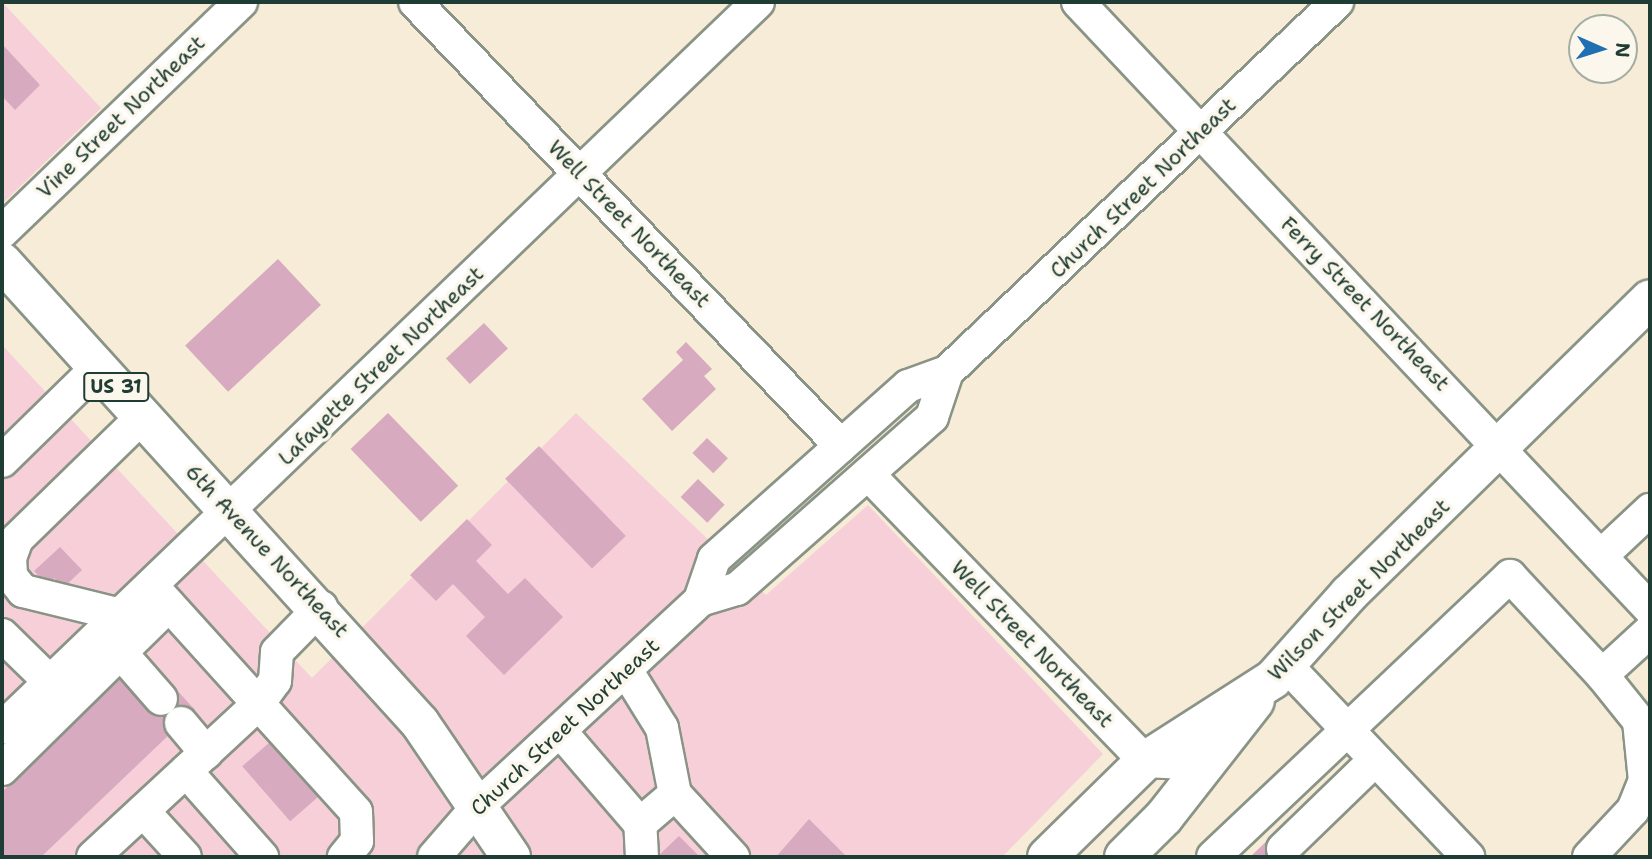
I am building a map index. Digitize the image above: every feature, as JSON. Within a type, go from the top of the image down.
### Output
[{"type":"main road","name":"6th Avenue Northeast","points":[[2,262],[230,512],[321,607],[420,723],[479,805],[511,857]]},
{"type":"main road","name":"Wilson Street Northeast","points":[[1047,857],[1145,761],[1280,672],[1349,594],[1505,448],[1650,299]]},
{"type":"main road","points":[[1124,857],[1217,750],[1280,672]]},
{"type":"street","name":"Vine Street Northeast","points":[[2,232],[241,2]]},
{"type":"street","name":"Well Street Northeast","points":[[415,2],[841,446]]},
{"type":"street","name":"Lafayette Street Northeast","points":[[5,719],[160,596],[230,512],[758,2]]},
{"type":"street","name":"Ferry Street Northeast","points":[[1078,2],[1505,448],[1650,609]]},
{"type":"street","name":"Church Street Northeast","points":[[700,600],[714,559],[908,386],[947,372],[1337,2]]},
{"type":"street","points":[[2,461],[98,367]]},
{"type":"street","name":"Church Street Northeast","points":[[434,857],[479,805],[700,600],[737,589],[932,416],[947,372]]},
{"type":"street","points":[[143,416],[17,540],[10,558],[11,576],[23,591],[115,634],[161,699]]},
{"type":"street","name":"Well Street Northeast","points":[[868,474],[1145,761]]},
{"type":"street","points":[[1602,555],[1650,510]]},
{"type":"street","points":[[1213,857],[1346,727],[1510,576],[1602,675],[1639,721],[1645,781],[1633,810],[1588,857]]},
{"type":"street","points":[[160,596],[356,813],[357,841],[344,857]]},
{"type":"street","points":[[93,857],[258,704],[275,681],[277,652],[321,607]]},
{"type":"street","points":[[1602,675],[1650,631]]},
{"type":"street","points":[[2,769],[115,634]]},
{"type":"street","points":[[2,635],[50,682]]},
{"type":"street","points":[[626,670],[662,728],[675,794],[724,854]]},
{"type":"street","points":[[1280,672],[1346,727],[1468,857]]},
{"type":"street","points":[[181,723],[195,762],[262,857]]},
{"type":"street","points":[[560,731],[640,824],[642,857]]},
{"type":"street","points":[[1145,761],[1181,762],[1217,750]]},
{"type":"street","points":[[1283,849],[1376,760]]},
{"type":"street","points":[[640,824],[675,794]]},
{"type":"street","points":[[143,811],[185,857]]},
{"type":"shaded area","points":[[2,2],[101,108],[2,204]]},
{"type":"shaded area","points":[[2,345],[312,678],[576,413],[766,595],[868,505],[1103,754],[1002,857],[2,857]]},
{"type":"building","points":[[2,44],[40,85],[15,110],[2,96]]},
{"type":"building","points":[[278,259],[321,305],[228,392],[185,346]]},
{"type":"building","points":[[484,323],[508,349],[470,384],[446,358]]},
{"type":"building","points":[[686,342],[712,369],[704,376],[716,389],[672,431],[642,399],[683,360],[676,352]]},
{"type":"building","points":[[388,413],[458,486],[421,522],[351,449]]},
{"type":"building","points":[[707,438],[728,458],[713,473],[692,453]]},
{"type":"building","points":[[539,446],[626,536],[592,569],[505,479]]},
{"type":"building","points":[[698,479],[725,505],[707,523],[681,497]]},
{"type":"building","points":[[467,519],[492,545],[476,561],[508,594],[525,578],[563,617],[504,675],[466,636],[485,617],[453,584],[436,601],[410,575]]},
{"type":"building","points":[[60,547],[82,570],[63,588],[54,578],[48,585],[34,571]]},
{"type":"building","points":[[122,676],[151,708],[174,687],[195,710],[41,857],[2,857],[2,792]]},
{"type":"building","points":[[277,736],[325,791],[290,821],[242,766]]},
{"type":"building","points":[[809,819],[847,857],[776,857]]},
{"type":"building","points":[[679,836],[700,857],[657,857]]},
{"type":"building","points":[[1272,836],[1292,857],[1250,857]]}]
